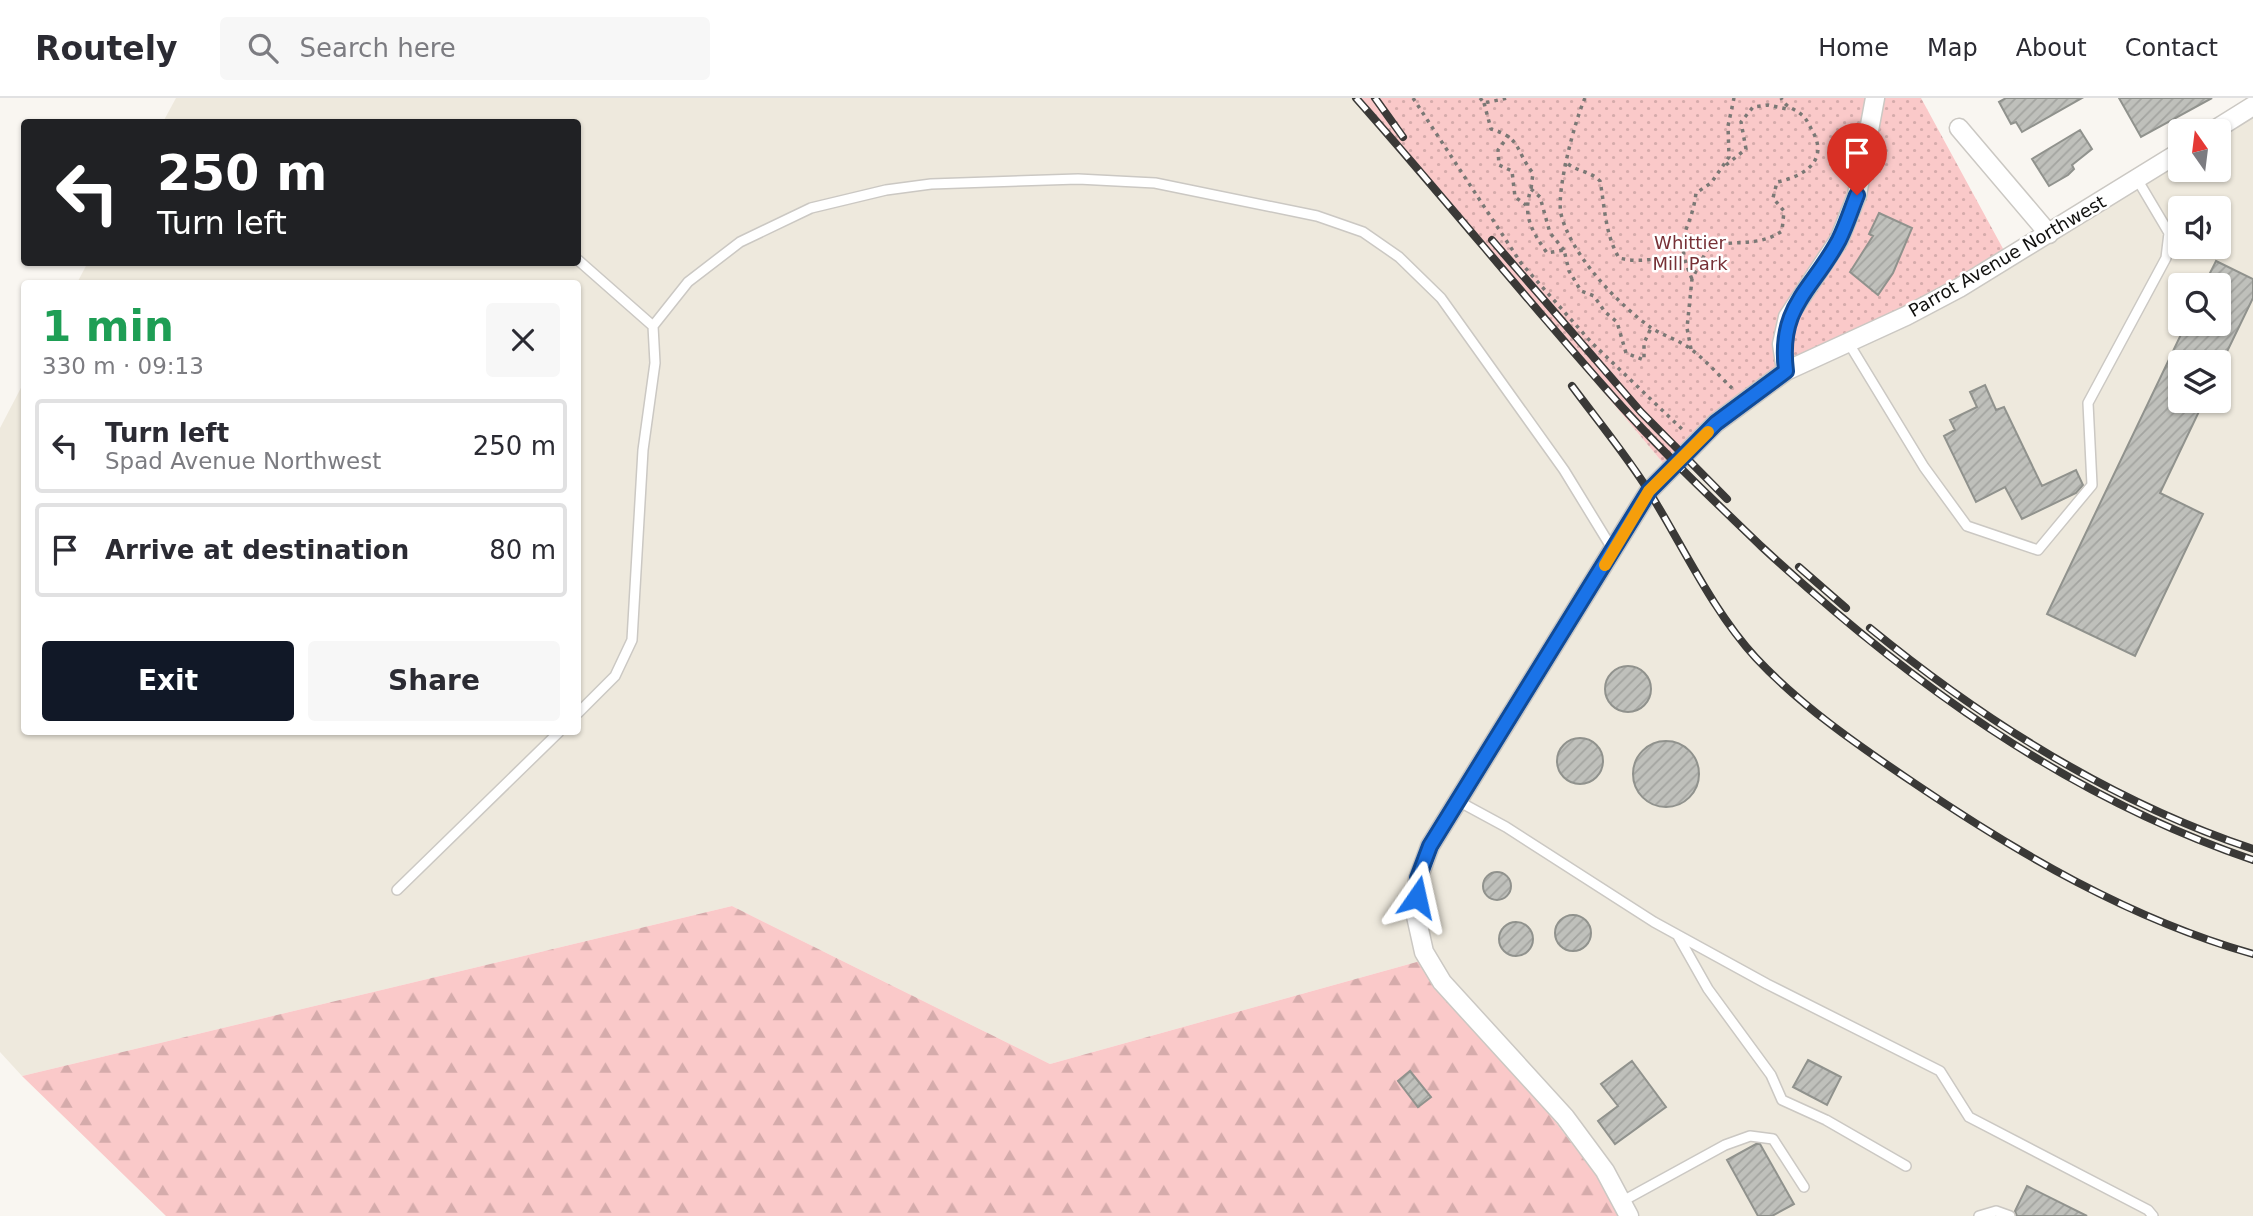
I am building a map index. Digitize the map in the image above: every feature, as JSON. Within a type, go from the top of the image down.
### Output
[{"type":"street","points":[[1786,371],[1782,344],[1788,317],[1839,240],[1857,195],[1875,98]]},
{"type":"street","points":[[2231,120],[2253,106]]},
{"type":"street","points":[[1959,128],[2049,234]]},
{"type":"street","name":"Parrot Avenue Northwest","points":[[1625,1209],[1605,1171],[1565,1117],[1441,982],[1424,952],[1416,916],[1418,878],[1430,846],[1649,491],[1697,443],[1744,400],[1786,371],[1906,316],[2049,234],[2168,160]]},
{"type":"lane","points":[[581,710],[615,676],[632,640],[643,450],[655,363],[653,326],[688,282],[740,242],[811,208],[886,190],[931,184],[1079,179],[1155,183],[1317,216],[1363,232],[1399,257],[1441,298],[1564,470],[1614,551]]},
{"type":"lane","points":[[1847,341],[1864,374],[1924,467],[1967,526],[2038,550],[2092,485],[2088,404],[2166,258],[2169,233],[2137,179]]},
{"type":"lane","points":[[581,263],[653,326]]},
{"type":"lane","points":[[397,890],[556,735]]},
{"type":"lane","points":[[1458,801],[1506,827],[1677,935],[1940,1071],[1950,1083],[1962,1110],[1969,1117],[2148,1210],[2153,1216]]},
{"type":"lane","points":[[1677,935],[1708,989],[1771,1075],[1782,1100],[1826,1120],[1906,1166]]},
{"type":"lane","points":[[1625,1209],[1725,1145],[1750,1136],[1773,1139],[1804,1187]]},
{"type":"lane","points":[[1979,1216],[1996,1211],[2010,1216]]},
{"type":"path","points":[[1413,98],[1521,263],[1591,342],[1697,443]]},
{"type":"path","points":[[1480,98],[1491,129],[1509,135],[1533,173],[1526,205],[1529,225],[1547,253],[1564,250]]},
{"type":"path","points":[[1484,103],[1508,98]]},
{"type":"path","points":[[1585,98],[1567,164],[1562,214],[1576,244],[1595,278],[1651,328],[1691,349],[1744,400]]},
{"type":"path","points":[[1692,279],[1683,258],[1681,244],[1685,227],[1694,211],[1696,193],[1711,183],[1729,157],[1728,126],[1734,98]]},
{"type":"path","points":[[1781,98],[1787,109]]},
{"type":"path","points":[[1691,349],[1687,328],[1692,279],[1709,246],[1723,243],[1758,244],[1782,231],[1784,211],[1773,198],[1777,182],[1806,173],[1816,160],[1817,142],[1802,115],[1768,105],[1753,107],[1741,122],[1746,149],[1720,169]]},
{"type":"path","points":[[1509,135],[1498,150],[1499,165],[1512,171],[1515,197],[1526,205]]},
{"type":"path","points":[[1567,164],[1576,170],[1590,172],[1600,181],[1610,242],[1619,258],[1634,262],[1668,257],[1683,258]]},
{"type":"path","points":[[1531,189],[1540,197],[1550,233],[1564,250],[1569,271],[1581,291],[1594,296],[1605,312],[1617,322],[1626,352],[1644,360],[1644,343],[1651,328]]},
{"type":"shaded area","points":[[176,98],[1357,98],[1663,463],[1789,371],[2007,256],[2168,158],[2168,182],[2231,182],[2231,122],[2253,106],[2253,1216],[1627,1216],[1431,958],[1050,1064],[732,906],[22,1076],[0,1052],[0,428],[21,388],[21,735],[581,735],[581,280],[79,280],[86,266],[581,266],[581,119],[165,119]]},
{"type":"green space","name":"Whittier Mill Park","points":[[1357,98],[1921,98],[2007,256],[1789,371],[1663,463]]},
{"type":"green space","points":[[732,906],[1050,1064],[1431,958],[1627,1216],[166,1216],[22,1076]]},
{"type":"building","points":[[2006,98],[2082,98],[2022,132],[2016,122],[2011,124],[1999,102]]},
{"type":"building","points":[[2119,98],[2212,98],[2174,119],[2168,119],[2168,122],[2141,137]]},
{"type":"building","points":[[2080,130],[2092,149],[2072,165],[2074,169],[2068,175],[2049,186],[2032,159]]},
{"type":"building","points":[[1879,213],[1912,228],[1893,273],[1878,295],[1850,272],[1873,236],[1869,234]]},
{"type":"building","points":[[2216,261],[2253,279],[2253,298],[2228,350],[2174,350],[2180,336],[2231,336],[2231,273],[2210,273]]},
{"type":"building","points":[[2168,362],[2168,413],[2198,413],[2160,493],[2203,514],[2135,656],[2047,614]]},
{"type":"building","points":[[1985,385],[1996,410],[2004,407],[2042,486],[2076,470],[2083,485],[2076,493],[2022,519],[2005,487],[1976,502],[1944,436],[1955,430],[1950,420],[1977,407],[1970,392]]},
{"type":"building","points":[[1628,666],[1644,673],[1651,689],[1644,705],[1628,712],[1612,705],[1605,689],[1612,673]]},
{"type":"building","points":[[1580,738],[1589,739],[1596,745],[1602,752],[1602,770],[1596,777],[1589,783],[1580,784],[1571,783],[1564,777],[1558,770],[1557,761],[1558,752],[1564,745],[1571,739]]},
{"type":"building","points":[[1666,741],[1679,744],[1689,751],[1696,761],[1699,774],[1696,787],[1689,797],[1679,804],[1666,807],[1653,804],[1643,797],[1636,787],[1633,774],[1636,761],[1643,751],[1653,744]]},
{"type":"building","points":[[1497,872],[1507,876],[1511,886],[1507,896],[1497,900],[1487,896],[1483,886],[1487,876]]},
{"type":"building","points":[[1573,915],[1586,920],[1591,933],[1586,946],[1573,951],[1560,946],[1555,933],[1560,920]]},
{"type":"building","points":[[1516,922],[1528,927],[1533,939],[1528,951],[1516,956],[1504,951],[1499,939],[1504,927]]},
{"type":"building","points":[[1808,1060],[1841,1077],[1827,1105],[1793,1087]]},
{"type":"building","points":[[1632,1061],[1666,1107],[1615,1144],[1598,1121],[1618,1106],[1601,1084]]},
{"type":"building","points":[[1410,1071],[1431,1097],[1418,1107],[1398,1081]]},
{"type":"building","points":[[1760,1144],[1794,1204],[1772,1216],[1758,1216],[1727,1160]]},
{"type":"building","points":[[2027,1186],[2087,1216],[2017,1216],[2015,1211]]},
{"type":"railway","points":[[1356,98],[1625,410],[1722,509],[1817,596],[1932,688],[1991,730],[2053,768],[2117,803],[2184,834],[2253,860]]},
{"type":"railway","points":[[1375,98],[1403,137]]},
{"type":"railway","points":[[1492,240],[1641,412],[1727,499]]},
{"type":"railway","points":[[1572,386],[1641,479],[1712,599],[1740,639],[1773,676],[1811,709],[1914,783],[2035,859],[2119,903],[2207,940],[2253,954]]},
{"type":"railway","points":[[1799,567],[1846,608]]},
{"type":"railway","points":[[1870,628],[1959,696],[2052,756],[2150,808],[2253,849]]},
{"type":"slow traffic","points":[[1605,565],[1649,491],[1708,432]]},
{"type":"route","points":[[1417,897],[1418,878],[1430,846],[1649,491],[1716,423],[1750,395],[1786,371],[1782,344],[1788,317],[1839,240],[1857,195]]}]
